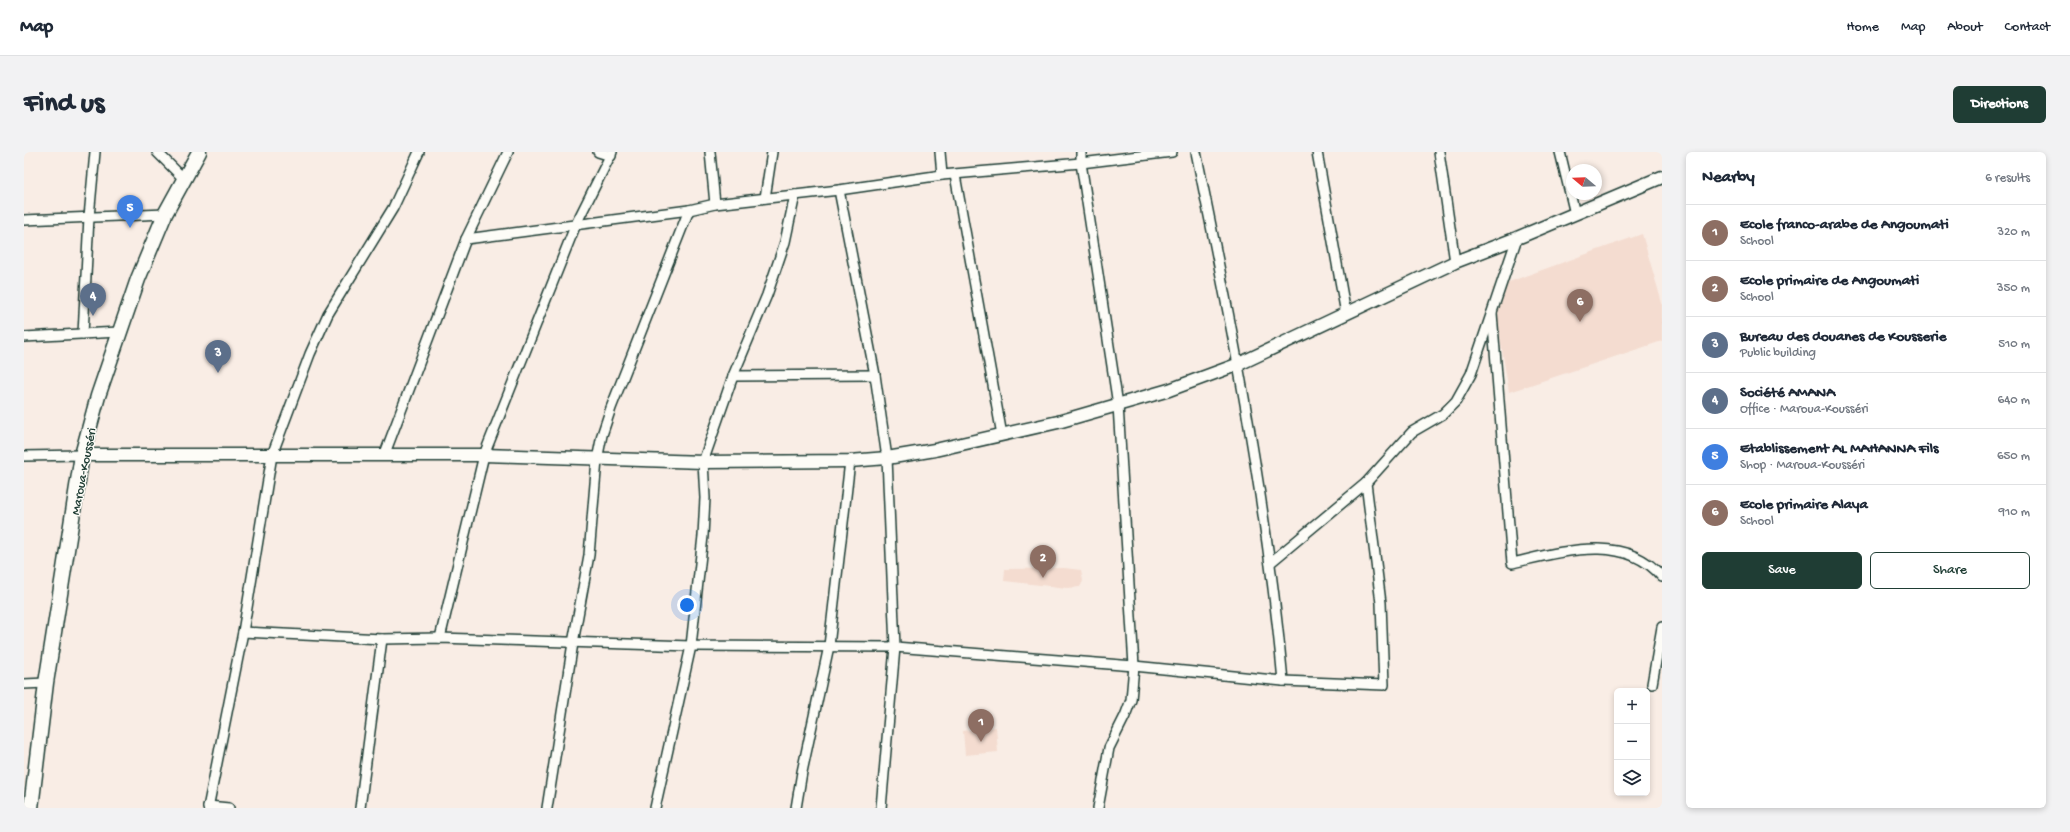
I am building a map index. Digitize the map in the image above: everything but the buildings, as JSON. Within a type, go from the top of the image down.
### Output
[{"type":"highway","name":"Maroua-Kousséri","points":[[31,808],[46,683],[82,455],[98,396],[138,279],[165,214],[183,178],[199,152]]},
{"type":"main road","points":[[82,455],[484,455],[597,460],[703,462],[850,460],[887,458],[935,450],[1058,422],[1169,390],[1239,364],[1455,262],[1517,238],[1662,177]]},
{"type":"street","points":[[83,334],[89,217],[95,152]]},
{"type":"street","points":[[157,152],[183,178]]},
{"type":"street","points":[[229,808],[208,807],[243,632],[272,455],[310,354],[328,314],[393,208],[419,152]]},
{"type":"street","points":[[384,456],[466,239],[508,152]]},
{"type":"street","points":[[440,638],[484,455],[576,224],[612,154],[598,152]]},
{"type":"street","points":[[710,152],[715,204]]},
{"type":"street","points":[[765,198],[772,152]]},
{"type":"street","points":[[940,152],[942,175]]},
{"type":"street","points":[[1081,152],[1080,164],[1118,405],[1134,666],[1131,700],[1125,716],[1109,748],[1098,808]]},
{"type":"street","points":[[466,239],[689,210],[715,204],[839,190],[942,175],[1080,164],[1172,152]]},
{"type":"street","points":[[1196,152],[1239,364],[1277,605],[1283,680]]},
{"type":"street","points":[[1317,152],[1346,314]]},
{"type":"street","points":[[1439,152],[1455,262]]},
{"type":"street","points":[[1560,152],[1575,214]]},
{"type":"street","points":[[955,175],[1002,435]]},
{"type":"street","points":[[839,190],[874,375],[887,458],[895,647],[881,808]]},
{"type":"street","points":[[655,808],[691,646],[703,536],[705,498],[703,462],[733,376],[767,295],[785,242],[795,195]]},
{"type":"street","points":[[547,808],[573,643],[589,555],[597,460],[602,435],[611,408],[689,210]]},
{"type":"street","points":[[24,220],[165,214]]},
{"type":"street","points":[[1270,563],[1366,483],[1412,432],[1443,414],[1456,401],[1471,374],[1517,238]]},
{"type":"street","points":[[1492,309],[1512,563],[1581,549],[1614,550],[1639,558],[1653,566],[1662,578]]},
{"type":"street","points":[[24,337],[119,332]]},
{"type":"street","points":[[733,376],[874,375]]},
{"type":"street","points":[[24,456],[82,455]]},
{"type":"street","points":[[796,808],[802,772],[829,646],[850,460]]},
{"type":"street","points":[[243,632],[382,638],[440,638],[691,646],[895,647],[1134,666],[1283,680],[1384,685],[1381,603],[1366,483]]},
{"type":"street","points":[[1652,684],[1662,627]]},
{"type":"street","points":[[360,808],[382,638]]},
{"type":"street","points":[[24,684],[46,683]]},
{"type":"shaded area","points":[[1642,234],[1662,303],[1662,341],[1509,392],[1492,288]]},
{"type":"shaded area","points":[[1064,568],[1081,570],[1083,581],[1080,587],[1067,588],[1004,581],[1005,569]]},
{"type":"shaded area","points":[[996,727],[998,752],[965,755],[963,731]]},
{"type":"place","name":"Etablissement AL MAHANNA Fils","points":[[130,228]]},
{"type":"place","name":"Société AMANA","points":[[93,316]]},
{"type":"place","name":"Ecole primaire Alaya","points":[[1580,322]]},
{"type":"place","name":"Bureau des douanes de Kousserie","points":[[218,373]]},
{"type":"place","name":"Ecole primaire de Angoumati","points":[[1043,578]]},
{"type":"place","name":"Ecole franco-arabe de Angoumati","points":[[981,742]]}]
